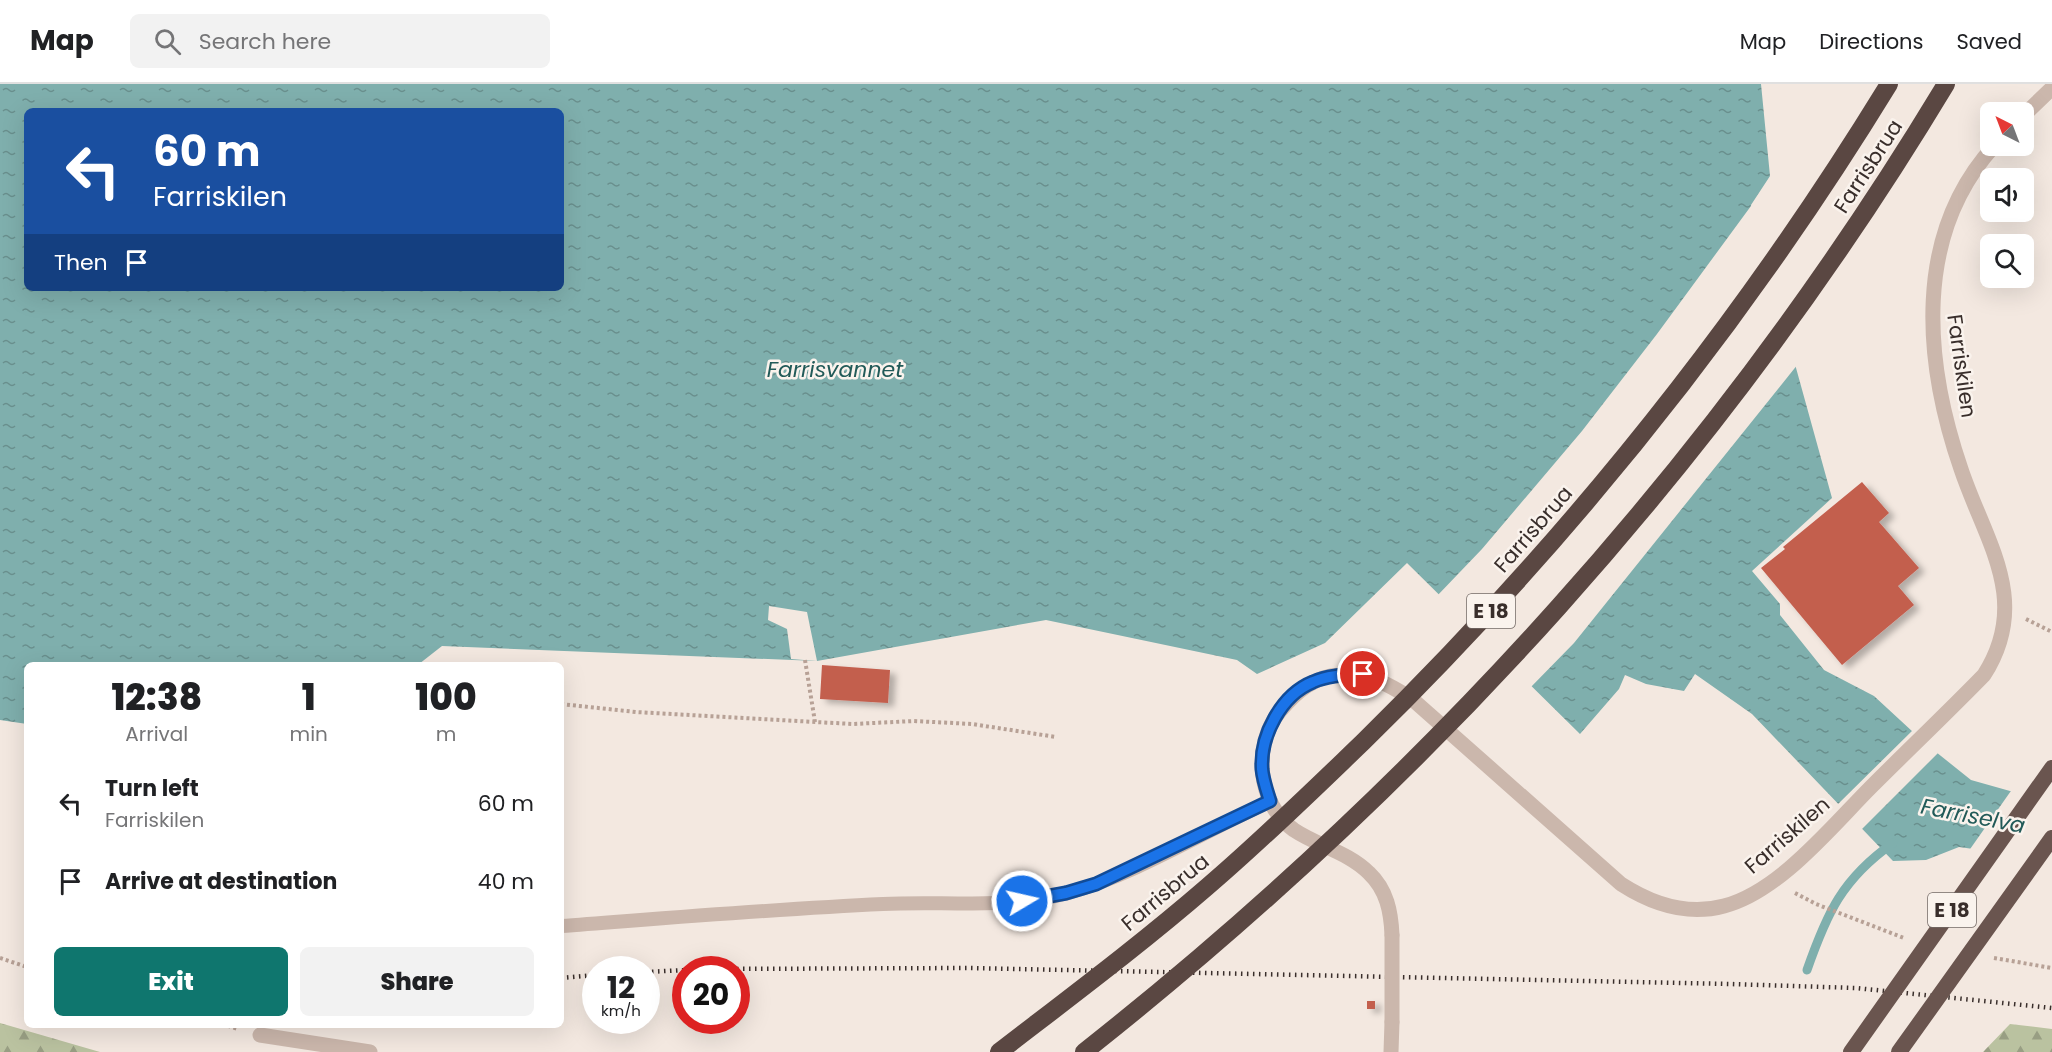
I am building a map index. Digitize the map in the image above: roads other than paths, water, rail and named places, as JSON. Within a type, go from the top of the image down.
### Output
[{"type":"highway","name":"Farrisbrua","points":[[999,1052],[1209,886],[1360,745],[1505,596],[1609,477],[1703,357],[1789,238],[1889,84]]},
{"type":"highway","name":"Farrisbrua","points":[[1084,1052],[1240,922],[1348,825],[1442,732],[1542,626],[1646,506],[1738,389],[1828,268],[1947,84]]},
{"type":"highway","name":"E 18","points":[[1851,1052],[2052,768]]},
{"type":"highway","name":"E 18","points":[[1899,1052],[2052,838]]},
{"type":"street","points":[[2034,105],[2052,88]]},
{"type":"street","name":"Farriskilen","points":[[1392,1052],[1391,912],[1384,893],[1371,874],[1355,861],[1296,831],[1285,822],[1270,801],[1262,771],[1265,739],[1275,718],[1292,697],[1311,682],[1337,675],[1363,674],[1388,684],[1412,699],[1604,871],[1637,895],[1654,903],[1672,908],[1696,910],[1726,906],[1756,891],[1804,853],[1984,675],[2001,645],[2004,629],[2005,591],[2000,570],[1960,468],[1945,412],[1938,381],[1933,312],[1934,276],[1949,214],[1965,185],[1987,156]]},
{"type":"street","points":[[260,1035],[370,1052]]},
{"type":"lane","points":[[564,926],[754,910],[937,902],[1008,903],[1037,899],[1096,884],[1270,801]]},
{"type":"water","name":"Farrisvannet","points":[[0,84],[1761,84],[1770,176],[1751,205],[1832,498],[1752,571],[1780,604],[1780,615],[1824,670],[1874,696],[1926,744],[1971,780],[2010,791],[2052,794],[2052,860],[1959,847],[1926,860],[1893,861],[1752,714],[1695,674],[1684,691],[1646,684],[1625,675],[1619,689],[1580,734],[1407,563],[1325,643],[1257,674],[1237,660],[1046,620],[817,661],[442,646],[422,662],[24,662],[24,724],[0,720]]},
{"type":"waterway","points":[[1807,970],[1822,931],[1838,899],[1861,870],[1893,843]]},
{"type":"railway","points":[[750,969],[968,968],[1730,984],[1856,988],[2052,1008]]},
{"type":"railway","points":[[660,971],[672,971]]},
{"type":"railway","points":[[564,978],[582,976]]},
{"type":"water label","name":"Farriselva","points":[[1973,816]]}]
